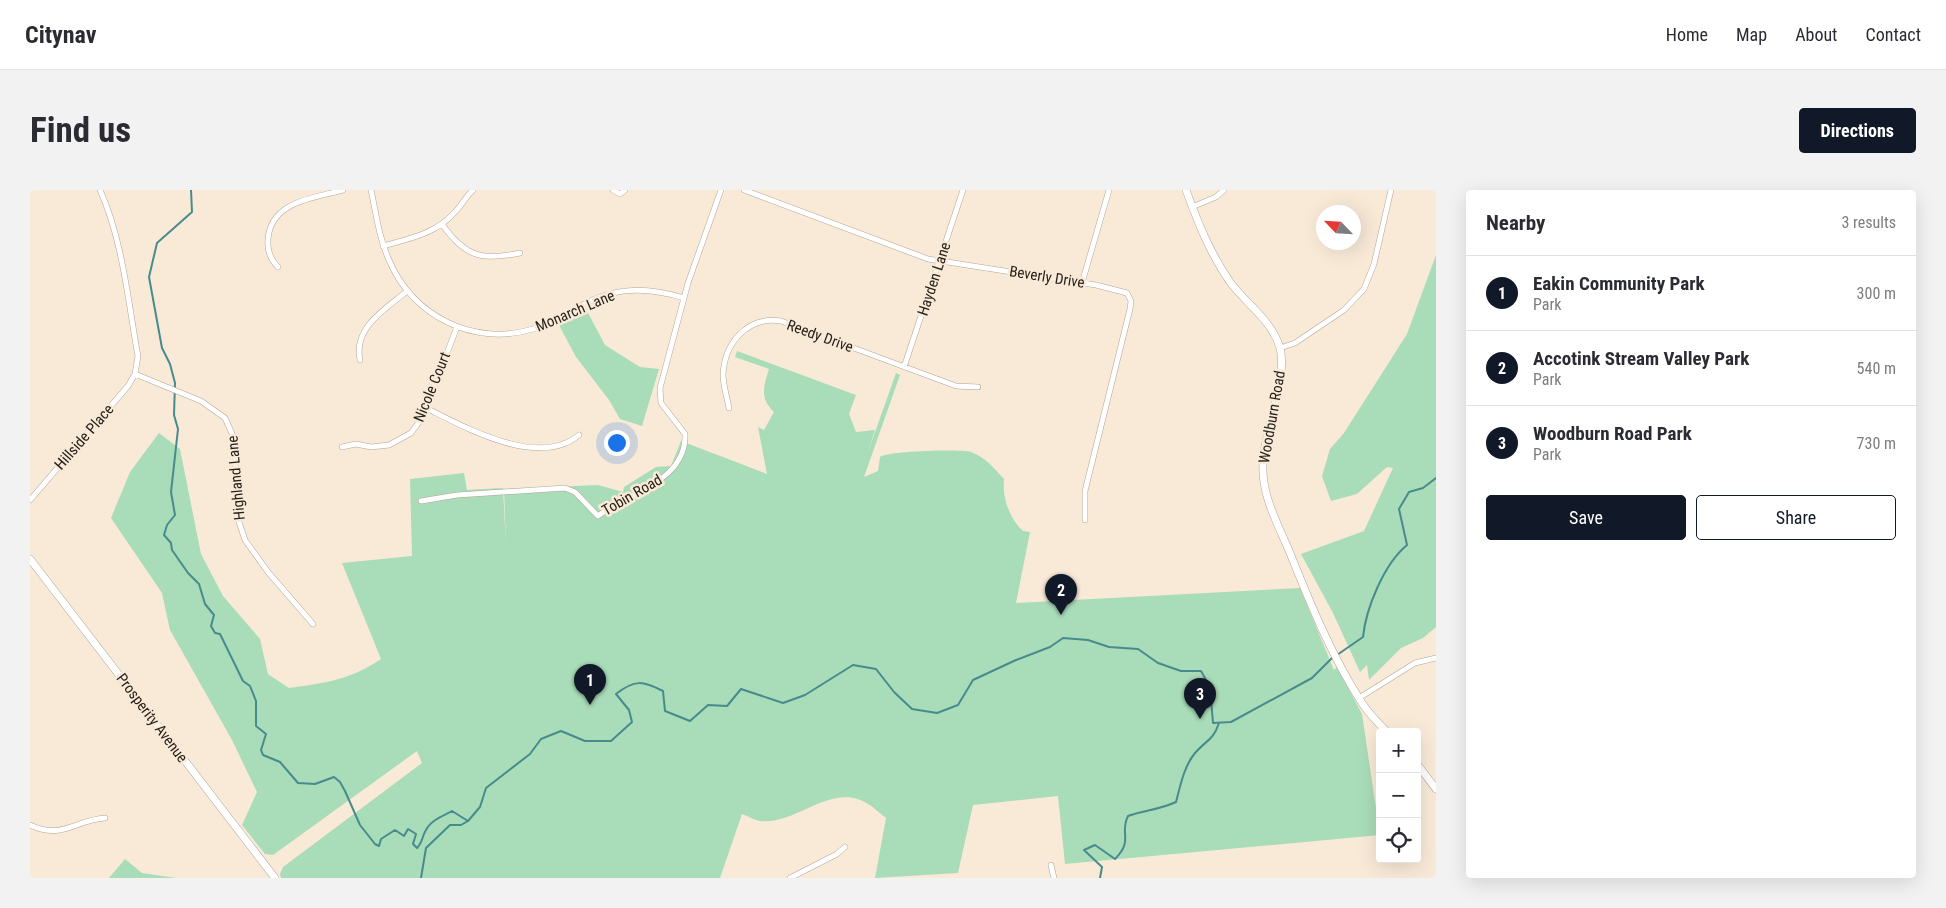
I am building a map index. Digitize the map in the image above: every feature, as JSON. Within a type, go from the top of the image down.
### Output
[{"type":"street","points":[[100,190],[113,228],[124,278],[138,356],[136,374]]},
{"type":"street","points":[[278,267],[271,259],[268,245],[270,230],[276,217],[295,203],[343,190]]},
{"type":"street","name":"Monarch Lane","points":[[371,190],[384,246],[393,270],[407,291],[426,309],[457,327],[490,334],[522,332],[547,324],[601,296],[625,290],[650,290],[684,298]]},
{"type":"street","points":[[384,246],[422,235],[442,224],[454,214],[473,190]]},
{"type":"street","points":[[613,190],[620,194],[625,190]]},
{"type":"street","name":"Tobin Road","points":[[421,500],[457,495],[565,488],[575,492],[598,516],[667,475],[674,468],[682,450],[684,434],[662,403],[660,388],[684,298],[721,190]]},
{"type":"street","name":"Beverly Drive","points":[[744,190],[939,262],[1124,290],[1132,295],[1084,500],[1085,520]]},
{"type":"street","name":"Hayden Lane","points":[[904,367],[963,190]]},
{"type":"street","points":[[1082,283],[1109,190]]},
{"type":"street","name":"Woodburn Road","points":[[1186,190],[1212,253],[1232,283],[1266,322],[1280,348],[1280,375],[1264,452],[1263,482],[1270,505],[1299,576],[1328,639],[1359,698],[1384,728]]},
{"type":"street","points":[[1192,207],[1216,197],[1224,190]]},
{"type":"street","points":[[1280,348],[1294,343],[1344,310],[1364,289],[1374,264],[1391,190]]},
{"type":"street","points":[[442,224],[458,244],[474,254],[492,257],[520,252]]},
{"type":"street","points":[[360,360],[359,341],[365,328],[407,291]]},
{"type":"street","name":"Reedy Drive","points":[[729,408],[724,372],[731,348],[735,340],[746,328],[765,320],[781,321],[956,386],[978,386]]},
{"type":"street","name":"Nicole Court","points":[[342,447],[356,444],[379,447],[397,442],[417,426],[426,408],[457,327]]},
{"type":"street","name":"Highland Lane","points":[[136,374],[210,406],[220,412],[229,424],[234,438],[238,519],[245,540],[268,572],[313,624]]},
{"type":"street","name":"Hillside Place","points":[[30,500],[128,386],[136,374]]},
{"type":"street","points":[[426,408],[487,438],[516,445],[561,445],[579,435]]},
{"type":"street","name":"Prosperity Avenue","points":[[30,559],[275,878]]},
{"type":"street","points":[[1359,698],[1415,663],[1436,658]]},
{"type":"street","points":[[1421,769],[1436,789]]},
{"type":"street","points":[[30,825],[55,831],[73,828],[88,820],[105,818]]},
{"type":"street","points":[[790,878],[837,854],[845,847]]},
{"type":"street","points":[[1051,865],[1054,878]]},
{"type":"green space","points":[[1436,255],[1436,627],[1423,638],[1401,648],[1369,680],[1367,665],[1360,672],[1333,613],[1301,554],[1364,531],[1393,468],[1387,467],[1357,494],[1331,501],[1322,476],[1330,449],[1344,433],[1407,334]]},
{"type":"green space","points":[[587,311],[605,345],[640,367],[659,369],[642,426],[620,419],[609,400],[576,357],[559,325]]},
{"type":"green space","points":[[737,351],[856,395],[849,414],[856,432],[875,430],[868,452],[896,373],[900,375],[864,477],[878,471],[880,457],[896,453],[964,451],[976,454],[985,460],[1004,479],[1005,500],[1010,514],[1023,531],[1030,532],[1016,603],[1300,588],[1334,670],[1337,667],[1362,714],[1376,808],[1376,835],[1065,864],[1058,796],[973,805],[958,873],[875,878],[886,818],[868,804],[854,798],[841,798],[828,800],[788,817],[774,820],[760,821],[742,814],[720,878],[281,878],[280,874],[283,867],[422,763],[417,751],[273,855],[265,854],[242,825],[257,792],[232,740],[170,630],[162,593],[111,518],[130,472],[159,433],[180,449],[201,554],[223,596],[260,639],[268,674],[289,688],[348,676],[381,659],[342,563],[412,556],[410,479],[464,473],[467,490],[503,488],[506,546],[504,489],[598,485],[623,492],[624,487],[656,467],[671,466],[681,441],[767,474],[758,427],[764,430],[774,412],[766,402],[764,392],[769,369],[735,357]]},
{"type":"green space","points":[[125,859],[142,873],[176,878],[109,878]]},
{"type":"waterway","points":[[191,190],[192,212],[157,243],[149,277],[162,348],[170,364],[175,383],[174,415],[178,429],[171,492],[175,515],[167,525],[164,535],[171,543],[172,550],[188,573],[199,584],[205,604],[214,615],[211,626],[215,633],[220,634],[243,681],[250,686],[256,701],[256,726],[266,734],[261,750],[263,755],[280,762],[298,783],[315,784],[334,777],[340,782],[345,791],[360,825],[375,844],[379,846],[381,839],[395,830],[404,836],[408,829],[416,834],[413,844],[417,848],[428,827],[452,811],[468,821]]},
{"type":"waterway","points":[[1337,655],[1363,637],[1368,613],[1378,587],[1391,563],[1407,545],[1399,509],[1409,492],[1423,488],[1436,478]]},
{"type":"waterway","points":[[421,878],[426,848],[450,825],[461,825],[468,821],[480,807],[486,788],[530,754],[541,739],[561,731],[585,741],[611,741],[632,722],[629,710],[616,694],[634,684],[650,685],[663,691],[665,711],[690,721],[708,705],[727,706],[741,689],[783,703],[805,695],[853,665],[876,669],[894,692],[912,709],[937,713],[958,705],[973,680],[1050,647],[1063,638],[1088,640],[1109,647],[1138,649],[1158,663],[1181,671],[1201,671],[1210,687],[1213,723],[1231,722],[1312,678],[1333,657]]},
{"type":"waterway","points":[[1100,878],[1102,867],[1084,850],[1095,845],[1115,859],[1124,847],[1128,816],[1176,802],[1191,758],[1212,737],[1219,723]]},
{"type":"place","name":"Accotink Stream Valley Park","points":[[1061,615]]},
{"type":"place","name":"Eakin Community Park","points":[[590,705]]},
{"type":"place","name":"Woodburn Road Park","points":[[1200,719]]}]
